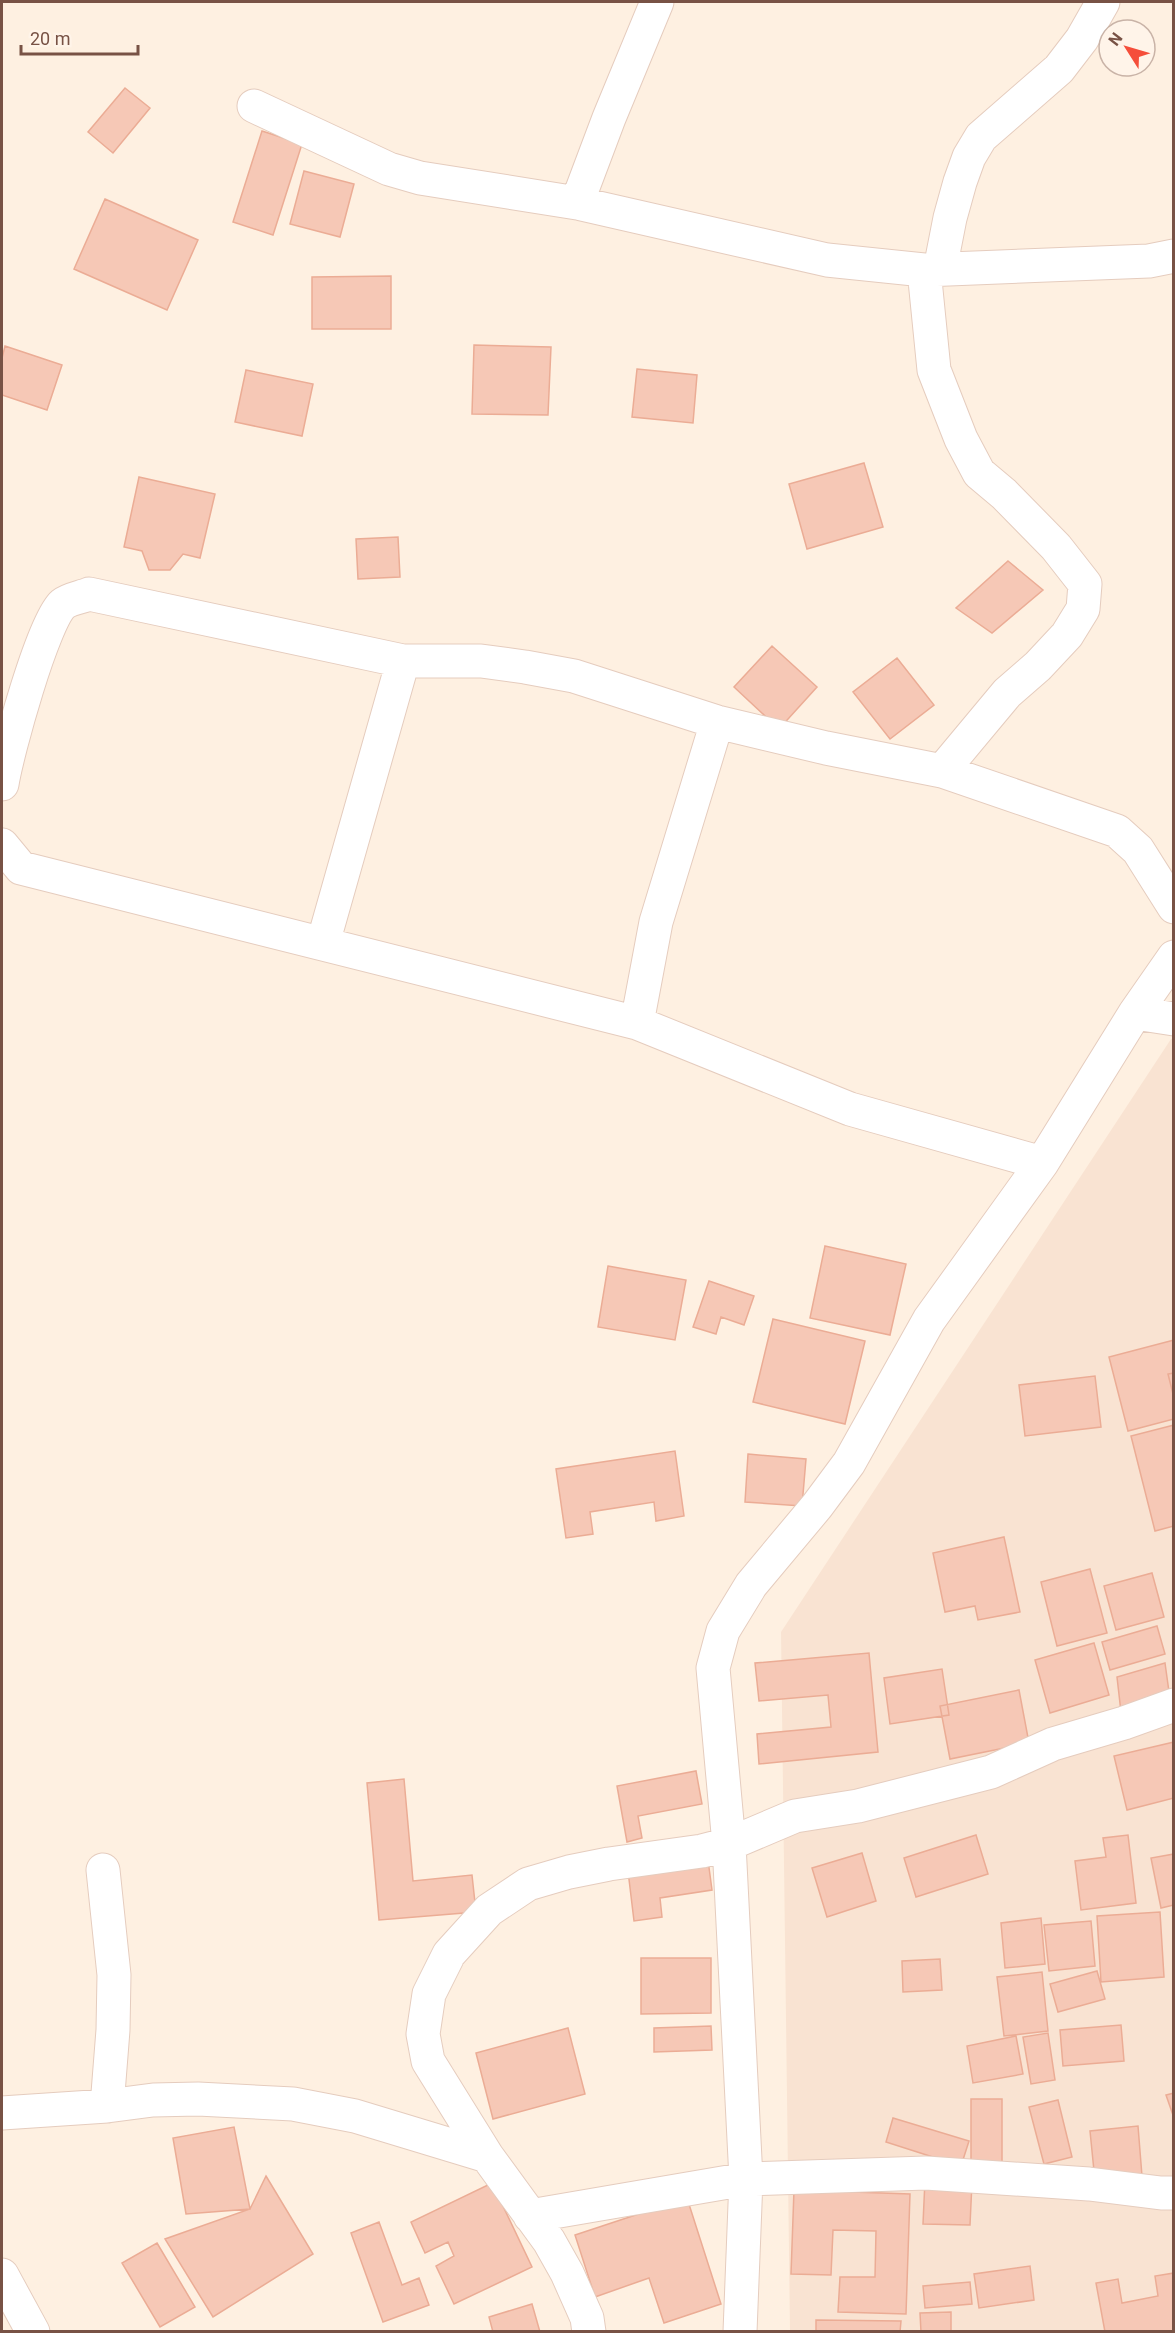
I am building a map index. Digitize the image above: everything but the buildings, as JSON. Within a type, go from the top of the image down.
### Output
[{"type":"street","points":[[578,203],[609,118],[657,2]]},
{"type":"street","points":[[942,771],[1007,693],[1038,666],[1067,634],[1083,609],[1085,584],[1056,547],[1004,494],[979,473],[961,439],[934,370],[932,269],[969,157],[981,137],[1059,69],[1082,39],[1103,2]]},
{"type":"street","points":[[254,105],[388,169],[420,178],[578,203],[827,260],[932,269],[1149,261],[1173,256]]},
{"type":"street","points":[[2,784],[6,757],[50,624],[64,603],[89,594],[403,661],[481,661],[574,676],[717,722],[826,748],[942,771],[1117,831],[1138,850],[1173,907]]},
{"type":"street","points":[[323,944],[403,661]]},
{"type":"street","points":[[637,1023],[656,922],[717,722]]},
{"type":"street","points":[[2,845],[21,868],[450,978],[637,1023],[850,1109],[1042,1163]]},
{"type":"street","points":[[740,2331],[746,2179],[729,1844],[713,1668],[723,1632],[751,1585],[818,1506],[849,1463],[929,1320],[1042,1163],[1135,1013],[1173,957]]},
{"type":"street","points":[[1135,1013],[1173,1019]]},
{"type":"street","points":[[589,2331],[587,2318],[567,2273],[549,2241],[487,2157],[435,2076],[428,2061],[423,2034],[429,1994],[448,1954],[489,1910],[528,1884],[569,1872],[609,1864],[702,1851],[729,1844],[795,1816],[858,1806],[991,1772],[1053,1744],[1124,1723],[1173,1705]]},
{"type":"street","points":[[102,1870],[114,1975],[113,2030],[107,2106]]},
{"type":"street","points":[[2,2113],[107,2106],[153,2100],[198,2099],[293,2104],[355,2116],[487,2157]]},
{"type":"street","points":[[530,2216],[746,2179],[926,2173],[1089,2184],[1173,2193]]},
{"type":"street","points":[[2,2275],[33,2331]]},
{"type":"shaded area","points":[[1173,1039],[1173,2331],[790,2331],[781,1632]]}]
